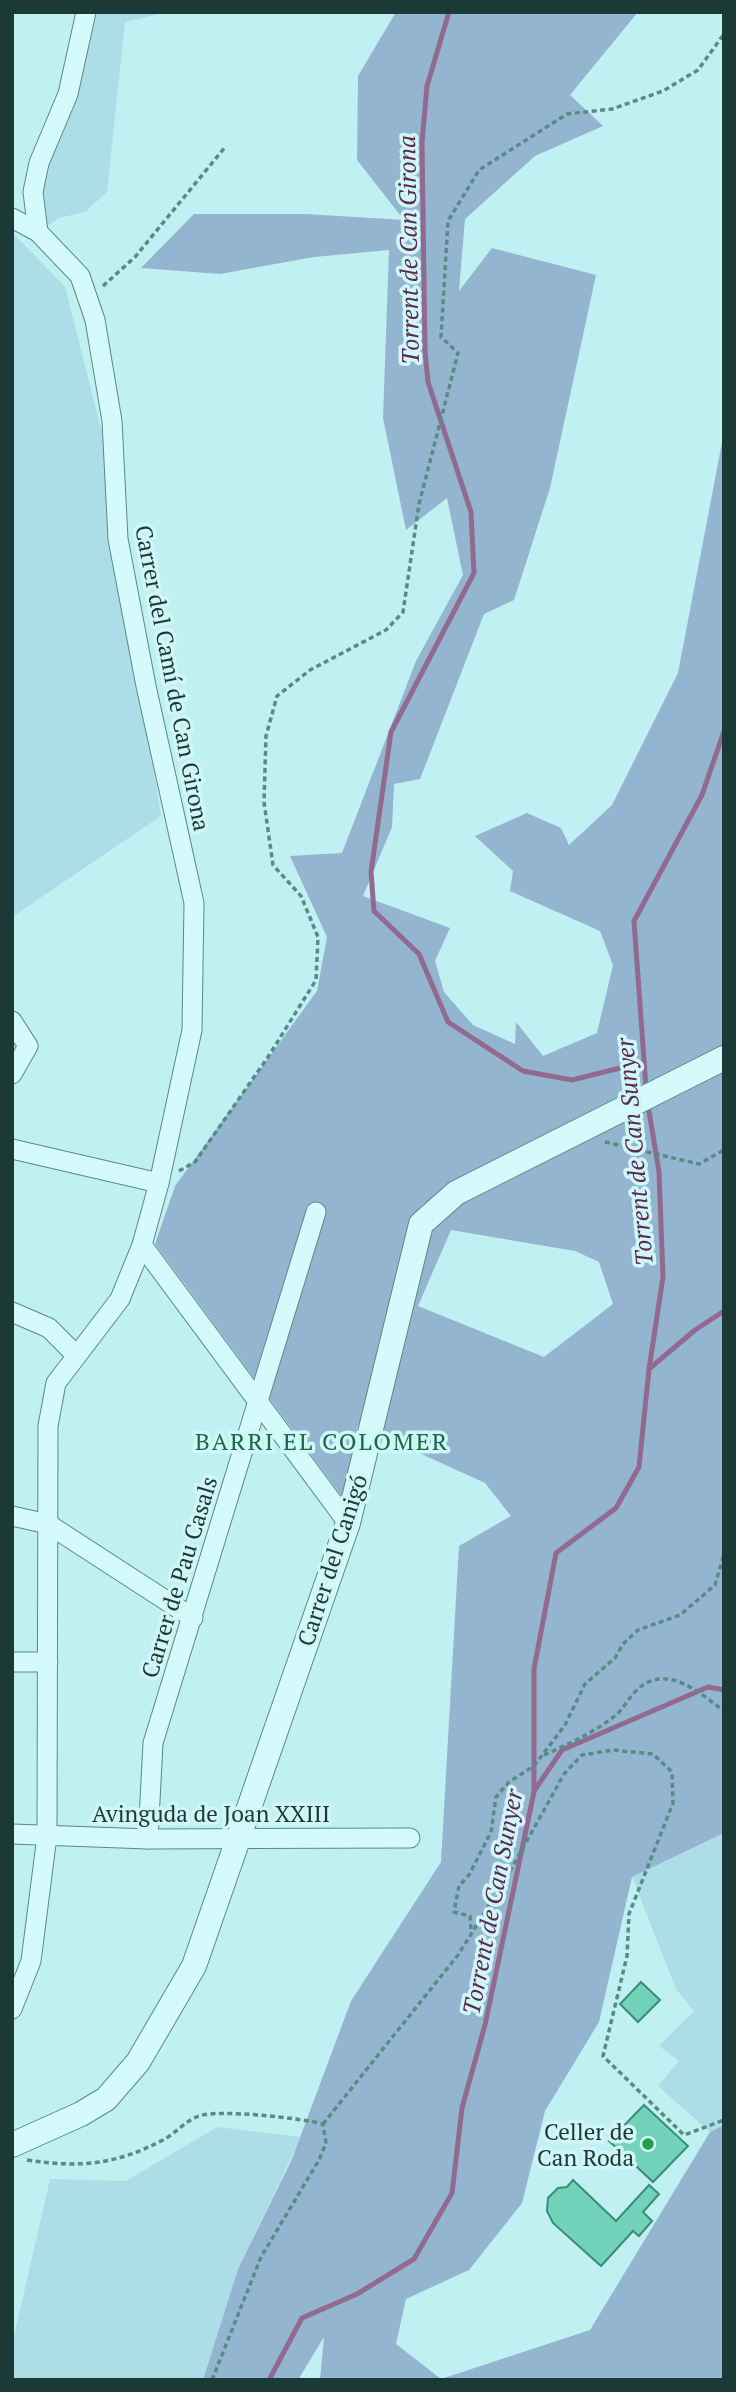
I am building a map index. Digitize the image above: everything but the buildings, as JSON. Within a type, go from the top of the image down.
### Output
[{"type":"street","points":[[38,232],[33,192],[37,173],[68,94],[86,12]]},
{"type":"street","name":"Carrer del Camí de Can Girona","points":[[12,218],[38,232],[80,276],[95,320],[112,421],[118,539],[146,686],[194,903],[192,1030],[159,1183],[142,1245],[120,1299],[75,1354],[56,1383],[48,1426],[47,1836],[30,1961],[12,2009]]},
{"type":"street","points":[[12,1021],[28,1046],[12,1074]]},
{"type":"street","name":"Carrer del Canigó","points":[[18,2153],[106,2099],[138,2062],[194,1966],[348,1523],[421,1224],[456,1194],[724,1058]]},
{"type":"street","points":[[12,1149],[159,1183]]},
{"type":"street","name":"Carrer de Pau Casals","points":[[148,1839],[153,1743],[316,1212]]},
{"type":"street","points":[[142,1245],[348,1523]]},
{"type":"street","points":[[12,1312],[49,1328],[75,1354]]},
{"type":"street","points":[[12,1516],[48,1524],[193,1618]]},
{"type":"street","points":[[12,1662],[48,1662]]},
{"type":"street","name":"Avinguda de Joan XXIII","points":[[12,1834],[238,1840],[410,1838]]},
{"type":"path","points":[[159,1183],[195,1162],[268,1057],[316,981],[318,937],[301,896],[274,865],[264,802],[266,736],[277,695],[310,670],[386,630],[403,612],[419,504],[458,354],[441,337],[448,221],[479,170],[567,114],[612,109],[663,91],[698,70],[724,34]]},
{"type":"path","points":[[88,299],[135,257],[226,146]]},
{"type":"path","points":[[572,1134],[699,1164],[724,1150]]},
{"type":"path","points":[[471,1931],[470,1916],[454,1912],[459,1886],[469,1875],[491,1832],[496,1797],[509,1782],[534,1766],[565,1725],[585,1684],[615,1658],[638,1630],[680,1615],[715,1586],[724,1554]]},
{"type":"path","points":[[542,1755],[586,1735],[618,1714],[638,1688],[665,1678],[692,1685],[724,1710]]},
{"type":"path","points":[[212,2380],[261,2257],[319,2160],[326,2143],[323,2124],[378,2059],[458,1955],[508,1875],[564,1774],[582,1755],[612,1750],[653,1754],[672,1772],[673,1803],[629,1914],[627,1956],[603,2056],[684,2135],[724,2120]]},
{"type":"path","points":[[18,2153],[59,2165],[110,2163],[164,2140],[200,2115],[295,2117],[323,2124]]},
{"type":"shaded area","points":[[86,12],[168,12],[125,22],[107,192],[85,212],[59,218],[38,232],[39,163]]},
{"type":"shaded area","points":[[396,12],[638,12],[570,95],[603,126],[535,156],[465,219],[459,291],[492,248],[596,275],[550,488],[514,600],[484,614],[420,779],[394,784],[392,827],[363,896],[450,928],[435,961],[444,992],[473,1025],[515,1044],[516,1022],[543,1056],[597,1033],[613,965],[600,931],[510,891],[513,871],[475,836],[527,813],[561,828],[569,845],[612,805],[678,673],[724,432],[724,1833],[632,1877],[599,2022],[545,2111],[522,2203],[469,2270],[406,2299],[396,2344],[441,2379],[590,2330],[710,2132],[724,2125],[724,2380],[320,2380],[324,2337],[298,2380],[203,2380],[238,2269],[292,2159],[351,2001],[441,1862],[459,1546],[511,1516],[485,1483],[358,1425],[343,1498],[155,1244],[175,1186],[317,991],[327,937],[290,856],[342,853],[416,661],[463,575],[447,498],[406,530],[383,418],[389,250],[314,257],[220,274],[141,268],[194,214],[306,214],[404,220],[357,160],[358,76]],"holes":[[[451,1230],[575,1251],[599,1262],[613,1304],[544,1357],[418,1306]]]},
{"type":"shaded area","points":[[12,232],[65,287],[114,480],[118,539],[161,816],[12,917]]},
{"type":"shaded area","points":[[724,1833],[724,2125],[710,2132],[658,2086],[679,2061],[659,2046],[694,2011],[676,1989],[632,1877]]},
{"type":"shaded area","points":[[217,2127],[301,2137],[238,2269],[203,2380],[12,2380],[12,2345],[50,2179],[126,2181]]},
{"type":"waterway","name":"Torrent de Can Girona","points":[[449,12],[427,86],[422,142],[425,350],[428,382],[471,512],[474,573],[391,732],[371,872],[374,911],[419,954],[448,1022],[523,1071],[572,1080],[644,1062]]},
{"type":"waterway","name":"Torrent de Can Sunyer","points":[[646,1088],[634,921],[702,795],[724,731]]},
{"type":"waterway","name":"Torrent de Can Sunyer","points":[[269,2380],[302,2318],[357,2294],[414,2259],[452,2193],[462,2108],[485,2025],[534,1792],[534,1669],[556,1553],[616,1508],[639,1467],[649,1369],[663,1277],[659,1172],[648,1105]]},
{"type":"waterway","points":[[649,1369],[695,1330],[724,1311]]},
{"type":"waterway","points":[[534,1791],[562,1750],[708,1687],[724,1690]]},
{"type":"place","name":"Celler de Can Roda","points":[[648,2144]]},
{"type":"district","name":"BARRI EL COLOMER","points":[[322,1441]]}]
